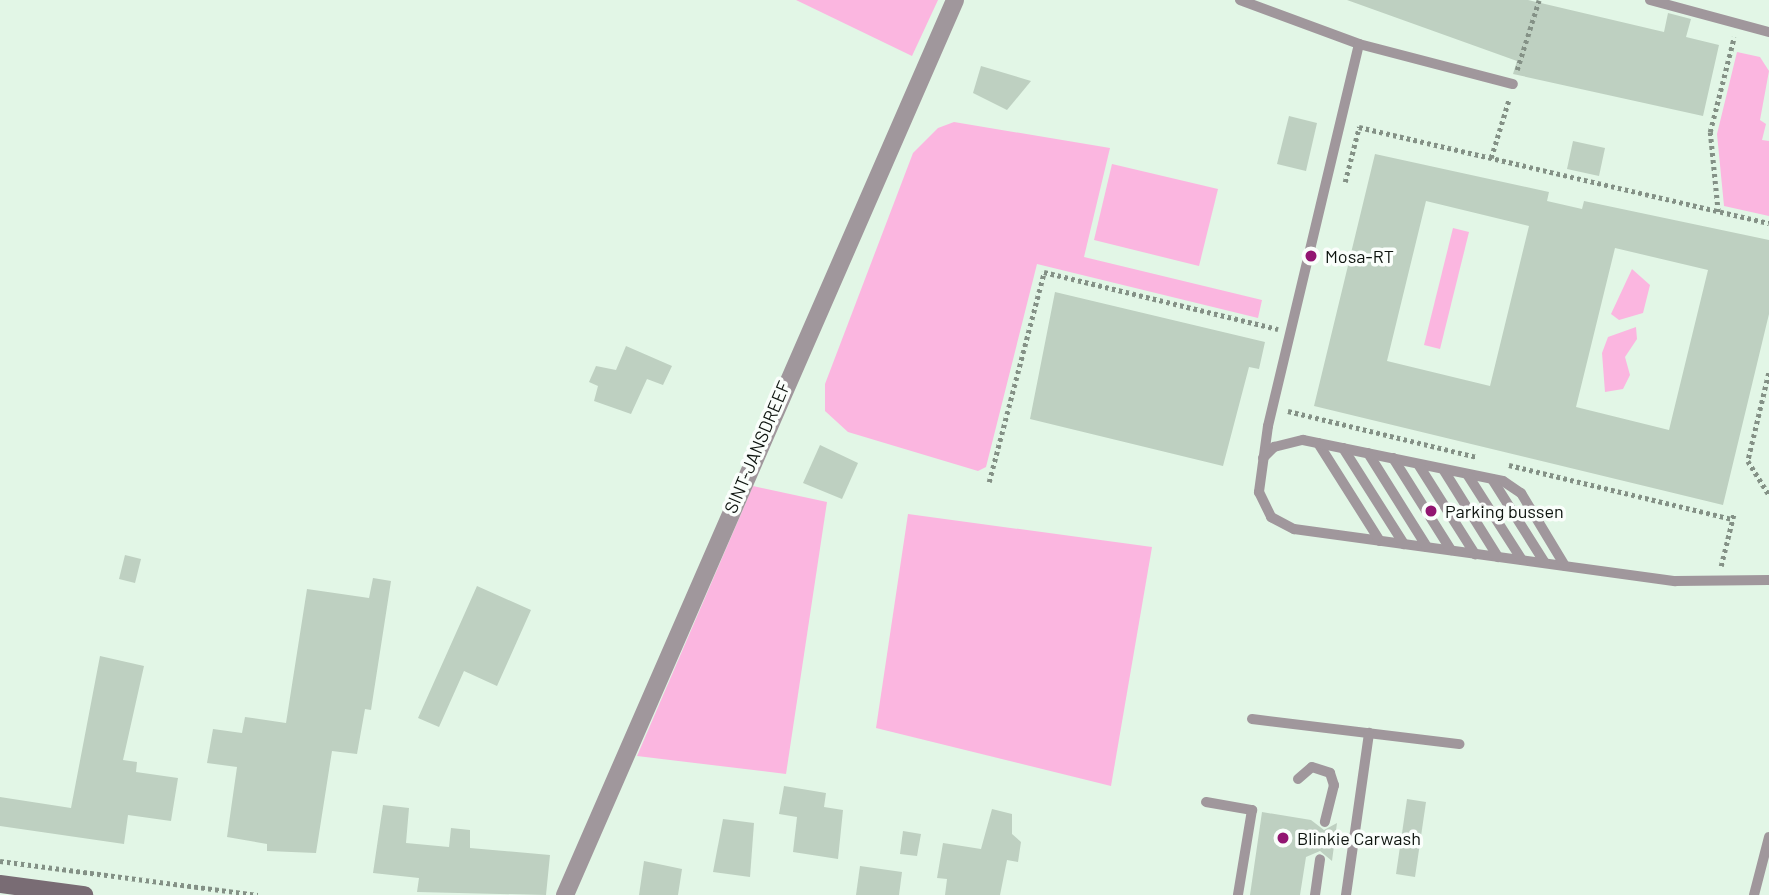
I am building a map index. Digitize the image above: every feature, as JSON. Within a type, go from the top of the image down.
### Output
[{"type":"main road","points":[[0,884],[84,895]]},
{"type":"street","name":"SINT-JANSDREEF","points":[[565,895],[955,0]]},
{"type":"lane","points":[[1240,0],[1359,44],[1513,84]]},
{"type":"lane","points":[[1650,0],[1769,32]]},
{"type":"lane","points":[[1359,44],[1263,458],[1263,505],[1281,525],[1380,541],[1565,566],[1717,580],[1769,580]]},
{"type":"lane","points":[[1263,458],[1288,441],[1318,443],[1492,479],[1521,493],[1565,566]]},
{"type":"lane","points":[[1318,443],[1380,541]]},
{"type":"lane","points":[[1343,448],[1404,544]]},
{"type":"lane","points":[[1368,453],[1427,547]]},
{"type":"lane","points":[[1393,458],[1451,550]]},
{"type":"lane","points":[[1418,464],[1475,554]]},
{"type":"lane","points":[[1443,469],[1498,557]]},
{"type":"lane","points":[[1467,474],[1522,560]]},
{"type":"lane","points":[[1492,479],[1545,563]]},
{"type":"lane","points":[[1252,719],[1460,744]]},
{"type":"lane","points":[[1346,895],[1369,733]]},
{"type":"lane","points":[[1298,779],[1312,767],[1332,777],[1325,822]]},
{"type":"lane","points":[[1206,802],[1252,810],[1238,895]]},
{"type":"lane","points":[[1754,895],[1769,837]]},
{"type":"lane","points":[[1315,895],[1320,859]]},
{"type":"path","points":[[1491,158],[1539,0]]},
{"type":"path","points":[[1718,212],[1710,132],[1737,24]]},
{"type":"path","points":[[1343,192],[1359,127],[1769,223]]},
{"type":"path","points":[[989,482],[1044,272],[1271,327]]},
{"type":"path","points":[[1769,373],[1748,461],[1769,495]]},
{"type":"path","points":[[1291,398],[1288,411],[1490,460]]},
{"type":"path","points":[[1503,463],[1732,519]]},
{"type":"path","points":[[1717,580],[1734,513]]},
{"type":"path","points":[[0,861],[258,895]]},
{"type":"shaded area","points":[[796,0],[938,0],[912,56]]},
{"type":"shaded area","points":[[1737,52],[1760,57],[1769,71],[1760,120],[1766,124],[1762,140],[1769,141],[1769,216],[1724,206],[1717,134]]},
{"type":"shaded area","points":[[954,122],[1110,148],[1084,257],[1262,300],[1258,318],[1037,264],[986,467],[978,471],[848,432],[825,411],[825,384],[913,153],[938,128]]},
{"type":"shaded area","points":[[1112,164],[1218,189],[1199,266],[1094,240]]},
{"type":"shaded area","points":[[1453,228],[1469,232],[1440,349],[1424,345]]},
{"type":"shaded area","points":[[1632,269],[1650,285],[1643,313],[1619,320],[1611,314]]},
{"type":"shaded area","points":[[1636,327],[1637,339],[1625,357],[1630,375],[1623,389],[1605,392],[1602,353],[1608,337]]},
{"type":"shaded area","points":[[753,486],[827,502],[786,774],[637,756]]},
{"type":"shaded area","points":[[908,514],[1152,547],[1111,786],[876,728]]},
{"type":"building","points":[[1347,0],[1528,0],[1664,32],[1668,13],[1691,19],[1686,37],[1719,45],[1703,116],[1513,74],[1517,61]]},
{"type":"building","points":[[981,66],[1031,81],[1007,110],[973,93]]},
{"type":"building","points":[[1289,116],[1317,123],[1306,171],[1277,164]]},
{"type":"building","points":[[1573,141],[1605,148],[1599,176],[1567,169]]},
{"type":"building","points":[[1375,154],[1549,192],[1547,201],[1582,209],[1584,201],[1769,240],[1769,314],[1723,505],[1314,406]],"holes":[[[1426,201],[1529,226],[1490,386],[1387,361]],[[1615,248],[1708,270],[1669,430],[1576,407]]]},
{"type":"building","points":[[1055,292],[1265,342],[1259,369],[1249,367],[1223,466],[1030,419]]},
{"type":"building","points":[[626,346],[672,366],[663,385],[647,379],[631,414],[594,401],[598,386],[589,382],[596,366],[616,370]]},
{"type":"building","points":[[820,445],[858,463],[842,499],[803,483]]},
{"type":"building","points":[[125,555],[141,559],[135,583],[119,579]]},
{"type":"building","points":[[373,578],[391,581],[371,710],[365,709],[357,754],[332,751],[316,853],[267,851],[267,844],[227,837],[237,767],[207,763],[213,729],[242,733],[245,717],[286,723],[307,589],[369,598]]},
{"type":"building","points":[[477,586],[531,610],[497,686],[464,671],[439,727],[418,718]]},
{"type":"building","points":[[100,656],[144,666],[123,760],[137,762],[136,772],[178,778],[171,821],[128,815],[124,844],[0,826],[0,797],[71,808]]},
{"type":"building","points":[[784,786],[826,793],[824,807],[843,810],[838,859],[793,852],[797,817],[779,814]]},
{"type":"building","points":[[1407,799],[1426,802],[1415,877],[1396,874]]},
{"type":"building","points":[[383,805],[409,808],[406,843],[449,847],[451,828],[470,830],[470,848],[550,855],[546,895],[417,892],[419,878],[373,873]]},
{"type":"building","points":[[992,809],[1012,814],[1012,834],[1021,842],[1018,862],[1007,860],[1000,895],[945,895],[947,879],[937,878],[943,843],[981,849]]},
{"type":"building","name":"Blinkie Carwash","points":[[1262,812],[1311,820],[1324,830],[1337,823],[1332,861],[1320,851],[1306,857],[1300,895],[1250,895]]},
{"type":"building","points":[[723,819],[754,823],[750,877],[713,872]]},
{"type":"building","points":[[903,831],[921,834],[917,856],[900,854]]},
{"type":"building","points":[[644,861],[682,869],[678,895],[639,895]]},
{"type":"building","points":[[860,866],[902,872],[899,895],[856,895]]},
{"type":"place","name":"Mosa-RT","points":[[1311,256]]},
{"type":"place","name":"Parking bussen","points":[[1431,511]]},
{"type":"place","name":"Blinkie Carwash","points":[[1283,838]]}]
